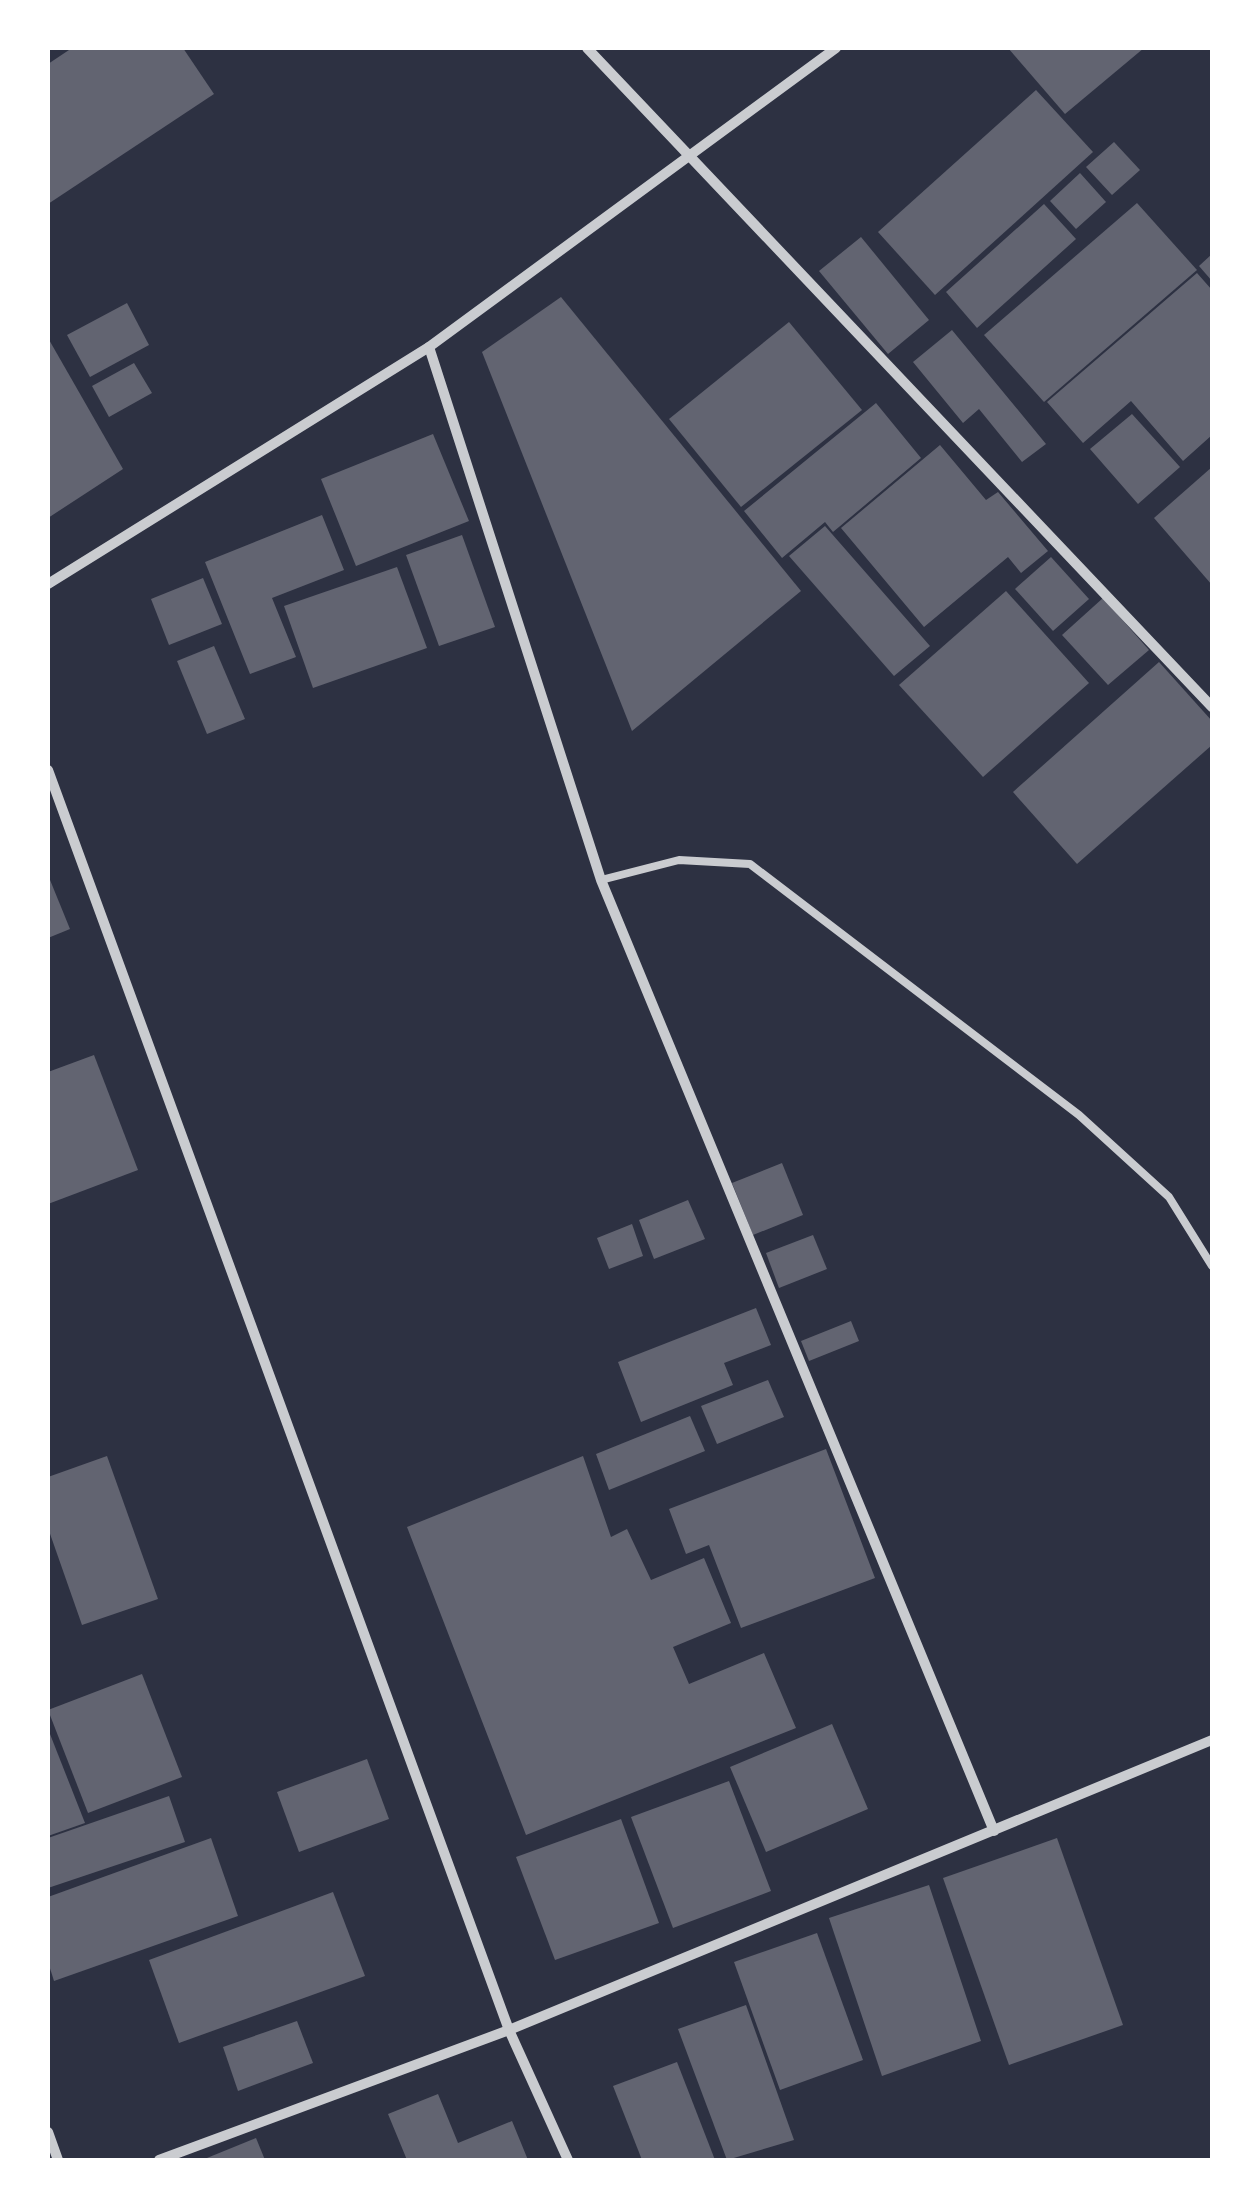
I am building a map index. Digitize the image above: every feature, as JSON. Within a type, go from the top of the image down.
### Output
[{"type":"street","points":[[587,48],[1212,707]]},
{"type":"street","points":[[48,584],[429,346],[836,48]]},
{"type":"street","points":[[429,346],[600,880],[994,1830]]},
{"type":"street","points":[[48,770],[510,2030],[568,2160]]},
{"type":"street","points":[[159,2160],[510,2030],[1212,1740]]},
{"type":"street","points":[[48,2132],[58,2160]]},
{"type":"lane","points":[[600,880],[680,860],[750,864],[1078,1115],[1169,1197],[1212,1266]]},
{"type":"building","points":[[72,48],[183,48],[214,94],[48,204],[48,64]]},
{"type":"building","points":[[1008,48],[1144,48],[1065,114]]},
{"type":"building","points":[[1036,90],[1093,152],[935,295],[878,232]]},
{"type":"building","points":[[1114,142],[1140,170],[1112,195],[1086,167]]},
{"type":"building","points":[[1080,173],[1106,202],[1076,229],[1050,201]]},
{"type":"building","points":[[1137,203],[1197,270],[1044,402],[984,335]]},
{"type":"building","points":[[1044,204],[1076,239],[977,328],[946,292]]},
{"type":"building","points":[[861,237],[929,320],[888,354],[819,271]]},
{"type":"building","points":[[1212,254],[1212,281],[1199,266]]},
{"type":"building","points":[[1197,273],[1212,290],[1212,435],[1183,461],[1131,401],[1083,443],[1047,402]]},
{"type":"building","points":[[561,297],[801,591],[632,731],[482,352]]},
{"type":"building","points":[[127,303],[149,345],[90,377],[67,335]]},
{"type":"building","points":[[789,322],[862,410],[741,507],[669,419]]},
{"type":"building","points":[[952,330],[1046,444],[1022,462],[979,409],[963,423],[913,362]]},
{"type":"building","points":[[48,338],[123,469],[48,518]]},
{"type":"building","points":[[134,363],[152,393],[109,417],[92,386]]},
{"type":"building","points":[[876,403],[921,458],[833,532],[825,522],[782,558],[744,511]]},
{"type":"building","points":[[1132,414],[1180,467],[1138,504],[1090,449]]},
{"type":"building","points":[[433,434],[469,521],[356,566],[321,479]]},
{"type":"building","points":[[940,445],[986,500],[998,492],[1048,551],[1021,573],[1008,557],[924,627],[841,528]]},
{"type":"building","points":[[1212,467],[1212,585],[1154,518]]},
{"type":"building","points":[[322,515],[344,570],[272,598],[296,657],[250,674],[205,562]]},
{"type":"building","points":[[825,526],[930,646],[894,676],[789,556]]},
{"type":"building","points":[[462,535],[495,627],[439,646],[406,555]]},
{"type":"building","points":[[1051,557],[1089,599],[1053,631],[1015,589]]},
{"type":"building","points":[[397,567],[427,648],[313,688],[284,606]]},
{"type":"building","points":[[203,578],[222,624],[169,645],[151,599]]},
{"type":"building","points":[[1006,591],[1089,683],[983,777],[899,685]]},
{"type":"building","points":[[1103,598],[1149,650],[1108,685],[1062,635]]},
{"type":"building","points":[[214,646],[245,719],[207,734],[177,661]]},
{"type":"building","points":[[1159,662],[1212,721],[1212,745],[1077,864],[1013,792]]},
{"type":"building","points":[[48,875],[70,929],[48,938]]},
{"type":"building","points":[[94,1055],[138,1170],[48,1204],[48,1072]]},
{"type":"building","points":[[782,1163],[803,1215],[753,1235],[732,1183]]},
{"type":"building","points":[[688,1200],[705,1239],[654,1259],[639,1220]]},
{"type":"building","points":[[632,1224],[643,1256],[609,1269],[597,1238]]},
{"type":"building","points":[[813,1235],[827,1269],[779,1288],[766,1253]]},
{"type":"building","points":[[756,1308],[771,1345],[724,1363],[733,1385],[641,1422],[618,1362]]},
{"type":"building","points":[[851,1321],[859,1341],[809,1361],[801,1341]]},
{"type":"building","points":[[768,1380],[784,1417],[717,1444],[701,1406]]},
{"type":"building","points":[[690,1416],[705,1451],[609,1490],[596,1454]]},
{"type":"building","points":[[826,1449],[875,1578],[741,1628],[709,1545],[686,1554],[669,1509]]},
{"type":"building","points":[[107,1456],[158,1599],[82,1625],[48,1528],[48,1477]]},
{"type":"building","points":[[583,1456],[611,1537],[627,1529],[651,1580],[704,1558],[731,1623],[673,1647],[689,1684],[764,1653],[796,1728],[526,1835],[407,1527]]},
{"type":"building","points":[[142,1674],[182,1777],[88,1813],[48,1710]]},
{"type":"building","points":[[832,1724],[868,1809],[766,1852],[730,1767]]},
{"type":"building","points":[[48,1729],[85,1823],[48,1836]]},
{"type":"building","points":[[367,1759],[389,1819],[299,1852],[277,1792]]},
{"type":"building","points":[[729,1781],[771,1891],[673,1928],[631,1817]]},
{"type":"building","points":[[169,1796],[185,1842],[48,1888],[48,1838]]},
{"type":"building","points":[[621,1819],[659,1923],[555,1960],[516,1857]]},
{"type":"building","points":[[211,1838],[238,1916],[54,1981],[48,1962],[48,1897]]},
{"type":"building","points":[[1057,1838],[1123,2025],[1009,2065],[943,1878]]},
{"type":"building","points":[[929,1885],[981,2041],[882,2076],[829,1918]]},
{"type":"building","points":[[333,1892],[365,1976],[179,2043],[149,1960]]},
{"type":"building","points":[[817,1933],[863,2060],[780,2090],[734,1962]]},
{"type":"building","points":[[746,2005],[794,2140],[727,2160],[678,2029]]},
{"type":"building","points":[[297,2021],[313,2063],[238,2091],[223,2047]]},
{"type":"building","points":[[677,2062],[715,2160],[642,2160],[613,2086]]},
{"type":"building","points":[[438,2094],[458,2143],[512,2121],[528,2160],[407,2160],[388,2114]]},
{"type":"building","points":[[256,2138],[265,2160],[202,2160]]}]
